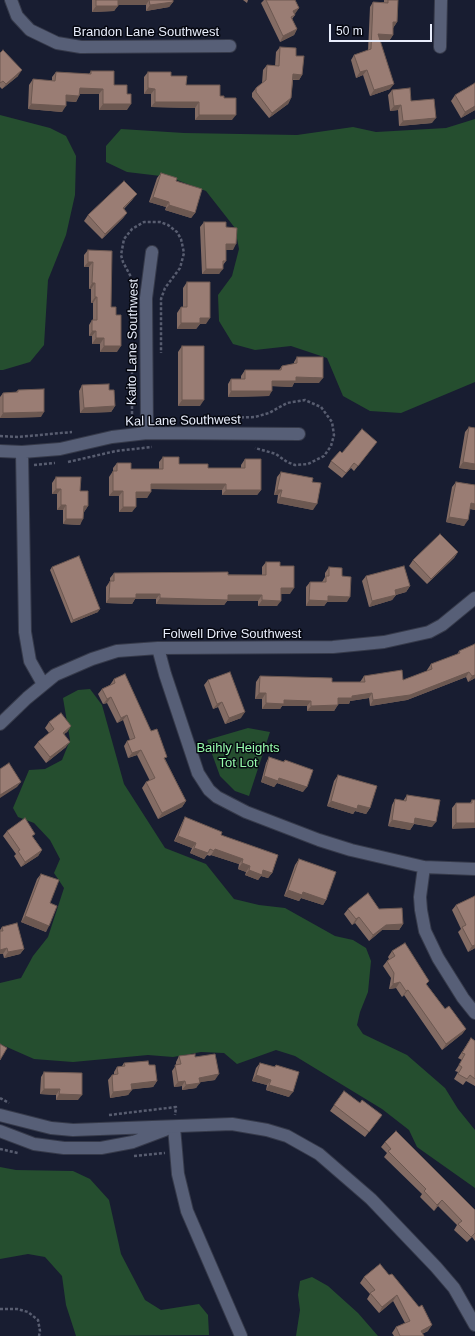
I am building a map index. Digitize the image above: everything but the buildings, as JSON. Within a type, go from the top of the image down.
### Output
[{"type":"street","name":"Brandon Lane Southwest","points":[[11,0],[17,16],[30,30],[57,43],[82,47],[230,46]]},
{"type":"street","points":[[440,47],[441,0]]},
{"type":"street","name":"Kaito Lane Southwest","points":[[146,432],[146,298],[152,252]]},
{"type":"street","name":"Kal Lane Southwest","points":[[0,451],[22,452],[60,449],[117,436],[146,432],[299,434]]},
{"type":"street","points":[[22,452],[25,632],[30,660],[43,684]]},
{"type":"street","name":"Folwell Drive Southwest","points":[[0,724],[43,684],[55,675],[92,659],[117,651],[158,648],[333,648],[384,642],[429,632],[442,625],[475,598]]},
{"type":"street","points":[[158,648],[187,742],[203,782],[217,797],[246,812],[318,840],[350,850],[424,867],[475,869]]},
{"type":"street","points":[[424,867],[420,903],[425,931],[438,958],[463,998],[475,1013]]},
{"type":"street","points":[[0,1115],[51,1128],[174,1127],[205,1124],[248,1126],[288,1136],[319,1154],[371,1199],[436,1267],[462,1299],[475,1325]]},
{"type":"street","points":[[0,1131],[34,1144],[64,1148],[101,1148],[133,1142],[174,1127]]},
{"type":"street","points":[[174,1127],[178,1174],[187,1211],[241,1336]]},
{"type":"path","points":[[126,422],[132,420]]},
{"type":"path","points":[[0,436],[18,437],[77,431]]},
{"type":"path","points":[[0,1098],[15,1104]]},
{"type":"path","points":[[106,1115],[176,1107]]},
{"type":"path","points":[[0,1309],[17,1309],[28,1312],[38,1320],[40,1331],[39,1336]]},
{"type":"green space","points":[[0,115],[50,128],[66,136],[76,156],[75,195],[66,235],[48,280],[44,345],[30,362],[3,370],[0,370]]},
{"type":"green space","points":[[475,119],[475,382],[401,413],[370,411],[343,396],[327,358],[291,346],[255,350],[233,344],[219,321],[218,295],[232,276],[239,249],[235,228],[206,191],[169,177],[127,172],[106,162],[106,146],[121,129],[184,133],[297,135],[353,127],[376,132],[446,128]]},
{"type":"green space","points":[[90,689],[102,705],[124,784],[165,848],[206,864],[234,899],[259,905],[285,908],[335,936],[353,940],[366,948],[371,961],[368,992],[360,1012],[357,1025],[363,1034],[407,1055],[445,1088],[458,1109],[475,1130],[475,1188],[417,1147],[409,1130],[382,1109],[295,1056],[276,1050],[237,1064],[224,1053],[201,1052],[173,1057],[148,1055],[73,1062],[34,1059],[0,1044],[0,983],[21,978],[33,956],[48,937],[64,888],[54,873],[60,859],[50,840],[34,823],[18,817],[13,808],[29,770],[45,769],[62,760],[70,740],[63,698],[78,690]]},
{"type":"green space","name":"Baihly Heights Tot Lot","points":[[248,728],[270,732],[249,796],[235,791],[220,776],[207,740]]},
{"type":"green space","points":[[0,1167],[16,1170],[73,1171],[90,1179],[109,1200],[121,1254],[145,1300],[161,1310],[199,1304],[208,1315],[209,1335],[76,1336],[66,1305],[62,1276],[45,1257],[28,1254],[0,1259]]},
{"type":"green space","points":[[312,1277],[328,1286],[358,1313],[378,1336],[296,1336],[300,1310],[298,1295],[300,1281]]}]
